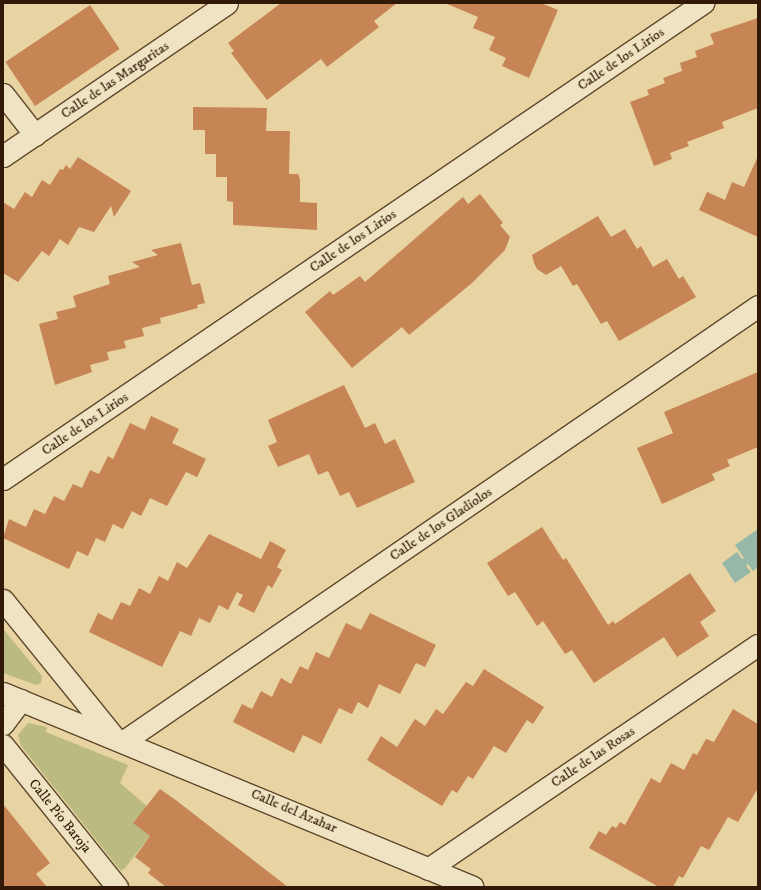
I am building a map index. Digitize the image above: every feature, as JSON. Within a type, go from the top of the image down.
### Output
[{"type":"street","name":"Calle de las Margaritas","points":[[3,156],[227,3]]},
{"type":"street","name":"Calle de los Lirios","points":[[3,480],[703,3]]},
{"type":"street","points":[[3,94],[35,135]]},
{"type":"street","name":"Calle de los Gladiolos","points":[[119,740],[758,306]]},
{"type":"street","points":[[3,600],[119,740]]},
{"type":"street","name":"Calle de las Rosas","points":[[428,869],[758,646]]},
{"type":"street","points":[[3,724],[12,697]]},
{"type":"street","name":"Calle del Azahar","points":[[12,697],[474,887]]},
{"type":"street","name":"Calle Pío Baroja","points":[[3,745],[117,887]]},
{"type":"street","points":[[428,869],[439,887]]},
{"type":"green space","points":[[3,629],[42,676],[41,683],[36,685],[3,673]]},
{"type":"green space","points":[[28,723],[47,727],[46,732],[128,765],[120,783],[147,806],[134,823],[150,836],[121,871],[21,746],[18,735]]},
{"type":"shaded area","points":[[758,529],[758,567],[753,571],[748,564],[746,566],[751,572],[735,583],[722,563],[737,552],[742,559],[744,558],[735,545]]},
{"type":"building","points":[[281,3],[397,3],[374,21],[379,27],[327,67],[321,59],[267,100],[231,53],[234,51],[228,43]]},
{"type":"building","points":[[445,3],[541,3],[558,10],[529,78],[502,66],[506,58],[489,50],[495,37],[473,28],[478,17]]},
{"type":"building","points":[[90,5],[120,49],[35,106],[5,62]]},
{"type":"building","points":[[758,18],[758,108],[722,122],[724,128],[687,142],[689,146],[670,153],[672,159],[654,166],[630,102],[649,95],[647,90],[665,83],[663,78],[682,71],[680,63],[697,57],[695,51],[714,44],[710,34]]},
{"type":"building","points":[[193,107],[267,108],[266,131],[290,131],[289,174],[298,174],[300,179],[300,202],[317,203],[317,230],[233,225],[233,202],[227,201],[227,177],[216,177],[216,154],[205,154],[205,130],[193,130]]},
{"type":"building","points":[[758,156],[758,237],[699,210],[707,192],[725,200],[732,182],[744,187]]},
{"type":"building","points":[[78,157],[131,191],[114,217],[111,206],[94,232],[79,227],[68,245],[60,239],[49,256],[42,251],[18,282],[3,273],[3,202],[14,209],[25,192],[32,197],[42,180],[50,185],[60,169],[63,170],[66,165],[70,169]]},
{"type":"building","points":[[480,194],[503,223],[500,225],[510,237],[505,250],[472,283],[409,335],[402,327],[352,368],[305,312],[330,291],[333,295],[360,276],[365,282],[463,197],[468,204]]},
{"type":"building","points":[[598,216],[611,237],[625,229],[637,249],[641,246],[653,267],[667,259],[679,279],[683,276],[696,297],[619,341],[607,321],[601,324],[577,284],[573,286],[561,266],[546,275],[537,269],[532,255]]},
{"type":"building","points":[[181,243],[192,285],[200,283],[205,303],[197,305],[198,308],[160,318],[161,323],[142,328],[144,336],[124,341],[126,348],[107,352],[109,360],[90,365],[92,372],[55,385],[39,324],[58,319],[56,312],[76,307],[73,296],[110,284],[108,276],[140,267],[132,262],[158,255],[151,250]]},
{"type":"building","points":[[758,372],[758,447],[727,460],[730,466],[712,474],[715,480],[662,504],[637,448],[673,433],[664,412]]},
{"type":"building","points":[[344,385],[365,428],[375,423],[385,444],[395,439],[415,482],[357,508],[349,492],[340,496],[328,471],[318,475],[309,454],[278,467],[268,446],[277,442],[268,420]]},
{"type":"building","points":[[151,416],[179,429],[172,443],[206,459],[197,477],[186,472],[167,506],[150,498],[141,516],[132,511],[123,529],[113,524],[105,542],[96,538],[88,556],[77,551],[69,569],[3,538],[9,519],[26,527],[34,509],[45,514],[54,496],[64,501],[73,484],[82,488],[90,470],[99,474],[108,456],[113,459],[130,423],[145,430]]},
{"type":"building","points":[[542,527],[563,560],[566,558],[608,625],[613,621],[615,624],[690,573],[716,611],[700,622],[709,636],[677,657],[664,637],[594,683],[572,650],[565,654],[543,621],[537,626],[515,592],[508,596],[487,563]]},
{"type":"building","points":[[209,534],[261,559],[270,541],[286,550],[277,567],[282,570],[272,588],[268,585],[254,613],[238,605],[243,595],[237,592],[228,610],[219,605],[210,623],[199,618],[191,636],[180,631],[162,667],[89,632],[98,613],[112,620],[121,602],[130,606],[139,588],[150,594],[159,576],[168,581],[177,562],[187,568]]},
{"type":"building","points":[[370,613],[436,645],[425,667],[416,663],[400,694],[379,684],[368,708],[358,702],[352,714],[339,708],[321,744],[303,735],[294,753],[233,722],[242,704],[252,709],[261,691],[272,697],[281,678],[291,684],[300,666],[308,670],[316,652],[329,658],[346,623],[361,630]]},
{"type":"building","points":[[484,669],[544,707],[533,724],[527,720],[506,753],[494,746],[473,779],[468,776],[457,793],[452,790],[442,806],[367,760],[381,736],[397,747],[415,719],[425,726],[436,709],[443,714],[466,682],[473,686]]},
{"type":"building","points":[[733,709],[758,724],[758,788],[738,822],[728,817],[709,850],[701,846],[683,878],[679,876],[673,887],[659,887],[589,848],[599,831],[606,835],[612,826],[616,828],[620,822],[625,825],[651,778],[660,783],[671,763],[684,770],[693,753],[697,755],[706,739],[714,742]]},
{"type":"building","points":[[160,789],[288,887],[166,887],[148,873],[151,869],[135,857],[150,836],[133,823]]},
{"type":"building","points":[[3,804],[50,863],[36,874],[47,887],[3,887]]}]
